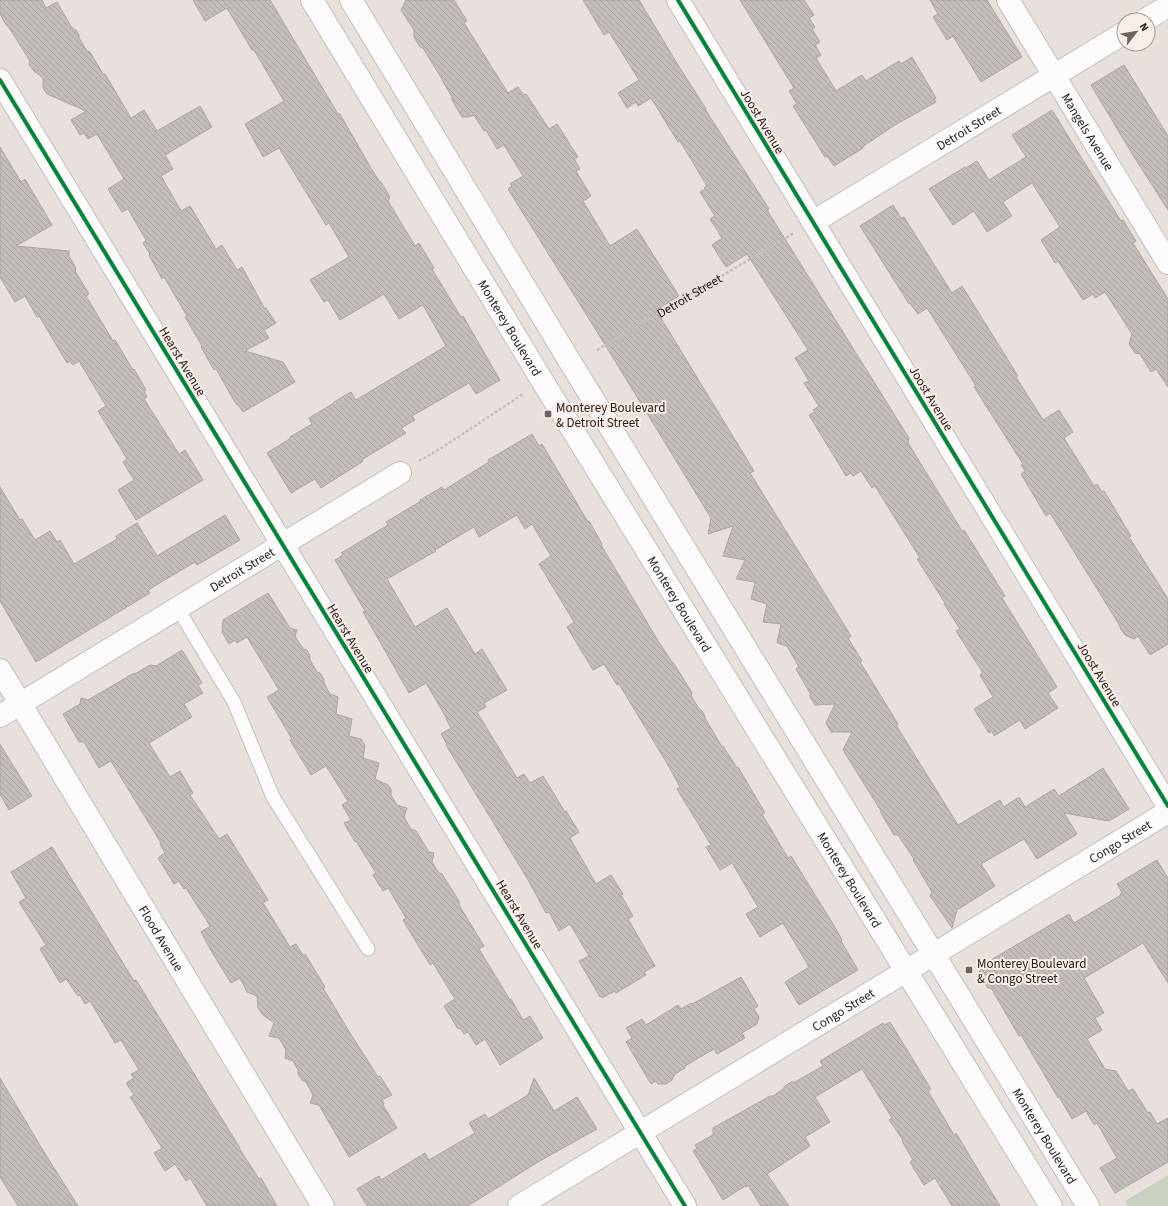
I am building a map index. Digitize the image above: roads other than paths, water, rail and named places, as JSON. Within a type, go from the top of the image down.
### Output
[{"type":"street","name":"Monterey Boulevard","points":[[312,0],[543,382],[1051,1206]]},
{"type":"street","name":"Monterey Boulevard","points":[[351,0],[580,379],[1088,1206]]},
{"type":"street","name":"Joost Avenue","points":[[678,0],[804,228],[1168,806]]},
{"type":"street","name":"Mangels Avenue","points":[[1008,0],[1168,263]]},
{"type":"street","points":[[1156,13],[1168,6]]},
{"type":"street","name":"Detroit Street","points":[[804,228],[1116,38]]},
{"type":"street","name":"Hearst Avenue","points":[[0,80],[685,1206]]},
{"type":"street","points":[[372,100],[401,82]]},
{"type":"street","name":"Detroit Street","points":[[0,716],[400,473]]},
{"type":"street","name":"Flood Avenue","points":[[0,670],[323,1206]]},
{"type":"street","name":"Congo Street","points":[[519,1206],[1168,812]]},
{"type":"lane","points":[[178,608],[234,702],[273,798],[368,948]]},
{"type":"place","name":"Monterey Boulevard & Detroit Street","points":[[548,414]]},
{"type":"place","name":"Monterey Boulevard & Congo Street","points":[[969,970]]}]
